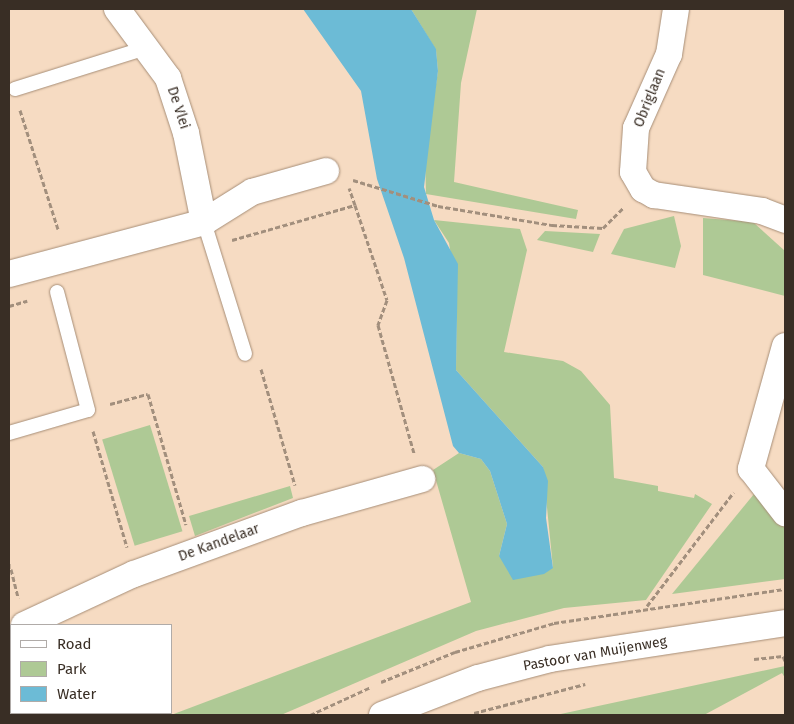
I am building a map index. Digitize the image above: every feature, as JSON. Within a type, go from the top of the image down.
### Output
[{"type":"street","name":"De Vlei","points":[[117,9],[168,78],[186,133],[204,222]]},
{"type":"street","name":"Obriglaan","points":[[643,190],[632,172],[636,128],[669,54],[676,9]]},
{"type":"street","points":[[9,274],[204,222],[252,192],[326,171]]},
{"type":"street","points":[[643,190],[654,195],[762,211],[785,220]]},
{"type":"street","points":[[785,346],[752,469],[785,513]]},
{"type":"street","name":"De Kandelaar","points":[[26,624],[134,574],[194,552],[302,513],[422,479]]},
{"type":"street","name":"Pastoor van Muijenweg","points":[[382,715],[478,678],[550,659],[785,623]]},
{"type":"lane","points":[[15,89],[146,48]]},
{"type":"lane","points":[[204,222],[245,354]]},
{"type":"lane","points":[[9,433],[88,410],[58,292]]},
{"type":"path","points":[[15,89],[58,229]]},
{"type":"path","points":[[370,186],[438,206],[552,226],[603,228],[643,190]]},
{"type":"path","points":[[355,205],[387,300],[378,325],[422,479]]},
{"type":"path","points":[[245,354],[258,357],[302,513]]},
{"type":"path","points":[[134,574],[88,410],[148,394],[194,552]]},
{"type":"path","points":[[647,607],[752,469]]},
{"type":"path","points":[[9,563],[9,570]]},
{"type":"path","points":[[744,660],[784,656],[785,661]]},
{"type":"path","points":[[465,715],[475,714],[592,682]]},
{"type":"green space","points":[[411,9],[477,9],[461,83],[454,182],[578,210],[576,219],[426,194],[425,157],[438,71],[436,50]]},
{"type":"green space","points":[[674,216],[681,246],[675,268],[611,254],[624,229]]},
{"type":"green space","points":[[703,218],[753,222],[785,251],[785,296],[703,275]]},
{"type":"green space","points":[[434,220],[520,229],[527,250],[504,352],[563,361],[581,371],[610,405],[614,478],[658,486],[658,491],[694,498],[695,494],[712,504],[646,600],[564,608],[476,631],[281,715],[171,715],[471,602],[433,470],[459,453],[481,459],[490,471],[507,524],[499,556],[553,568],[543,467],[456,370],[457,292],[449,243]]},
{"type":"green space","points":[[545,231],[600,234],[593,252],[537,240]]},
{"type":"green space","points":[[150,425],[182,531],[135,546],[102,440]]},
{"type":"green space","points":[[290,486],[293,498],[195,536],[189,516]]},
{"type":"green space","points":[[754,494],[785,527],[785,579],[672,594]]},
{"type":"green space","points":[[785,666],[785,678],[782,673],[704,715],[556,715]]},
{"type":"water","points":[[303,9],[411,9],[436,49],[438,71],[424,187],[434,220],[458,264],[456,370],[543,467],[548,481],[546,518],[553,568],[544,574],[513,580],[499,556],[507,524],[490,471],[481,459],[459,453],[453,446],[404,258],[377,179],[361,91]]}]
